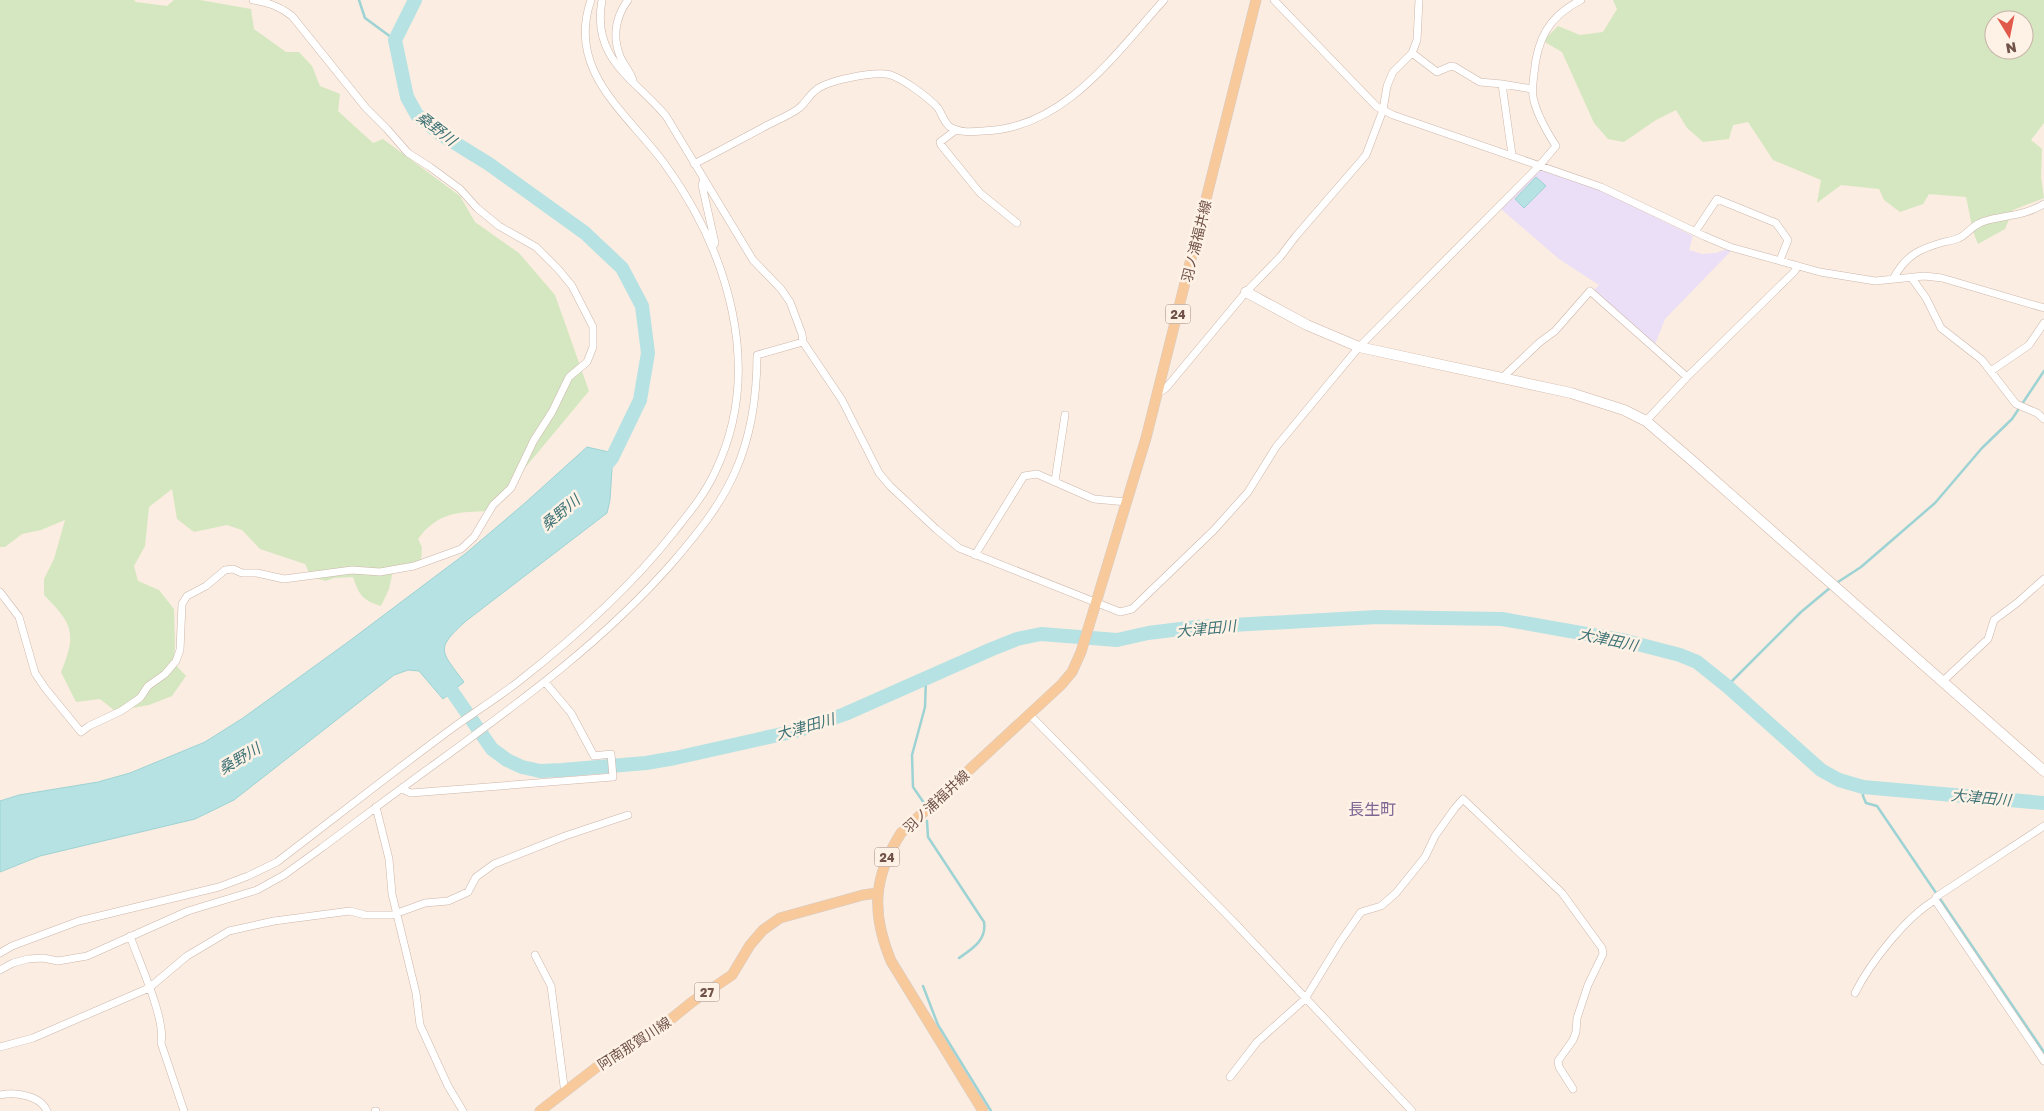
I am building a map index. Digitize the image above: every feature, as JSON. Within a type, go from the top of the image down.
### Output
[{"type":"main road","name":"羽ノ浦福井線","points":[[983,1111],[891,961],[882,941],[877,893],[889,853],[902,833],[1030,715],[1072,672],[1081,652],[1128,502],[1158,394],[1256,0]]},
{"type":"main road","name":"阿南那賀川線","points":[[542,1111],[615,1053],[655,1032],[692,1002],[732,975],[750,945],[763,930],[780,918],[863,895],[877,893]]},
{"type":"street","points":[[0,592],[20,617],[35,673],[81,732],[89,726],[121,711],[140,698],[148,686],[165,674],[176,661],[180,650],[182,604],[187,596],[206,586],[225,570],[234,569],[242,573],[257,573],[284,579],[352,570],[380,572],[414,566],[461,549],[474,537],[493,504],[511,488],[534,440],[552,412],[570,377],[587,362],[593,348],[593,327],[572,286],[558,269],[536,247],[499,226],[477,208],[460,189],[408,153],[388,129],[366,108],[292,16],[280,7],[264,1],[253,0]]},
{"type":"street","points":[[0,953],[12,946],[79,921],[219,887],[248,876],[276,862],[518,682],[602,610],[653,558],[695,505],[715,472],[729,436],[738,388],[738,342],[734,312],[725,280],[712,248],[684,192],[657,154],[609,99],[598,80],[588,56],[585,31],[587,11],[591,0]]},
{"type":"street","points":[[602,0],[600,11],[602,35],[618,69],[666,116],[753,260],[781,289],[790,302],[803,342],[842,400],[879,473],[890,486],[959,548],[1095,604],[1120,612],[1132,609],[1207,537],[1248,492],[1276,448],[1359,347],[1540,165],[1556,146],[1538,113],[1532,89],[1539,42],[1557,16],[1581,0]]},
{"type":"street","points":[[628,0],[620,11],[616,24],[616,36],[619,54],[635,84]]},
{"type":"street","points":[[694,164],[798,109],[822,86],[841,80],[884,74],[894,75],[931,102],[939,110],[948,125],[956,130],[968,132],[999,131],[1014,128],[1067,101],[1085,87],[1164,0]]},
{"type":"street","points":[[1274,0],[1377,107],[1417,124],[1601,187],[1730,247],[1820,272],[1875,281],[1911,277],[1942,278],[2044,308]]},
{"type":"street","points":[[1158,394],[1166,388],[1246,292],[1280,257],[1366,155],[1383,110],[1387,86],[1394,72],[1412,53],[1418,34],[1419,0]]},
{"type":"street","points":[[1412,53],[1437,72],[1451,66],[1480,82],[1532,89]]},
{"type":"street","points":[[1502,84],[1512,156]]},
{"type":"street","points":[[956,130],[940,142],[941,145],[980,194],[1017,223]]},
{"type":"street","points":[[704,179],[702,185],[715,243],[712,248]]},
{"type":"street","points":[[1695,232],[1717,198],[1776,223],[1788,240],[1780,260]]},
{"type":"street","points":[[1893,280],[1908,258],[1923,248],[1960,238],[1968,230],[1983,221],[2032,211],[2044,204]]},
{"type":"street","points":[[1646,422],[1687,377],[1798,266]]},
{"type":"street","points":[[1911,277],[1926,298],[1941,328],[1970,349],[2021,406],[2037,413],[2044,420]]},
{"type":"street","points":[[1502,378],[1540,342],[1555,331],[1590,291],[1687,377]]},
{"type":"street","points":[[1246,292],[1306,325],[1359,347],[1580,396],[1624,410],[1646,422],[2044,771]]},
{"type":"street","points":[[1991,371],[2029,345],[2044,323]]},
{"type":"street","points":[[0,970],[13,963],[28,959],[43,958],[58,961],[87,956],[188,911],[257,890],[284,875],[577,657],[625,614],[704,525],[734,473],[746,443],[754,409],[757,355],[803,342]]},
{"type":"street","points":[[1055,481],[1065,415]]},
{"type":"street","points":[[975,555],[1024,476],[1037,474],[1094,498],[1128,502]]},
{"type":"street","points":[[1943,681],[1988,639],[1994,620],[2044,579]]},
{"type":"street","points":[[402,787],[411,793],[613,777],[611,754],[594,756],[567,707],[545,682]]},
{"type":"street","points":[[1030,715],[1232,920],[1412,1111]]},
{"type":"street","points":[[1230,1077],[1257,1042],[1305,999],[1361,912],[1381,906],[1396,894],[1425,857],[1435,836],[1463,799],[1562,893],[1602,948],[1603,954],[1588,985],[1577,1018],[1576,1032],[1558,1061],[1559,1067],[1573,1089]]},
{"type":"street","points":[[376,807],[389,859],[392,894],[416,993],[420,1025],[448,1086],[463,1111]]},
{"type":"street","points":[[0,1047],[33,1038],[150,988],[187,956],[229,931],[274,921],[350,912],[365,915],[392,915],[425,903],[448,901],[468,892],[476,877],[494,864],[564,836],[628,815]]},
{"type":"street","points":[[1856,994],[1886,947],[1923,907],[2044,826]]},
{"type":"street","points":[[1935,900],[2044,1061]]},
{"type":"street","points":[[130,936],[150,988],[163,1033],[161,1043],[184,1111]]},
{"type":"street","points":[[535,955],[551,986],[564,1086],[567,1091]]},
{"type":"street","points":[[0,1095],[12,1093],[27,1096],[38,1101],[47,1111]]},
{"type":"shaded area","points":[[1544,168],[1604,192],[1693,236],[1689,250],[1702,254],[1716,253],[1727,249],[1731,251],[1665,319],[1655,344],[1593,291],[1599,285],[1559,259],[1501,209],[1537,171]]},
{"type":"green space","points":[[0,0],[134,0],[136,2],[167,6],[174,0],[200,0],[251,9],[254,29],[286,52],[299,52],[312,66],[320,86],[340,94],[338,111],[373,143],[383,139],[460,196],[475,222],[519,253],[555,295],[589,391],[489,511],[449,515],[433,523],[426,530],[418,539],[422,547],[421,562],[394,566],[389,589],[381,606],[362,596],[353,577],[334,578],[326,581],[311,577],[305,564],[260,549],[242,530],[227,525],[194,532],[177,519],[172,489],[149,507],[145,546],[134,566],[138,581],[159,590],[174,609],[175,648],[173,662],[186,676],[172,696],[149,705],[132,708],[120,715],[100,699],[76,702],[61,672],[69,648],[69,630],[61,614],[44,595],[44,579],[54,559],[65,520],[41,530],[22,534],[5,547],[0,547]]},
{"type":"green space","points":[[1613,0],[2044,0],[2044,123],[2031,140],[2042,149],[2041,177],[2044,198],[2013,210],[2005,229],[1978,244],[1972,227],[1966,197],[1929,194],[1923,204],[1900,212],[1884,200],[1879,189],[1841,185],[1817,203],[1821,180],[1773,160],[1748,122],[1733,125],[1729,139],[1703,142],[1687,128],[1676,110],[1656,120],[1624,142],[1608,139],[1594,123],[1562,52],[1543,41],[1558,26],[1580,35],[1603,32],[1617,9]]},
{"type":"water","points":[[1536,177],[1546,186],[1524,208],[1515,199]]},
{"type":"water","points":[[587,447],[613,453],[610,500],[607,513],[456,630],[445,644],[444,650],[450,663],[464,682],[443,699],[419,671],[408,670],[394,675],[234,800],[195,819],[40,856],[0,872],[0,801],[19,795],[98,782],[130,773],[205,742],[243,718],[465,554]]},
{"type":"waterway","points":[[359,0],[365,18],[395,40]]},
{"type":"waterway","name":"桑野川","points":[[415,0],[395,40],[407,97],[417,115],[442,135],[489,164],[585,233],[622,268],[642,306],[648,353],[640,400],[612,458],[601,471]]},
{"type":"waterway","points":[[1835,584],[1861,567],[1935,503],[1982,448],[2012,419],[2044,371]]},
{"type":"waterway","points":[[1727,686],[1801,612],[1831,587]]},
{"type":"waterway","name":"大津田川","points":[[442,677],[492,749],[507,760],[522,767],[540,771],[562,770],[646,763],[800,730],[845,714],[1017,639],[1041,634],[1117,640],[1148,633],[1197,627],[1377,617],[1502,619],[1626,641],[1680,655],[1697,662],[1727,686],[1821,770],[1839,780],[1863,787],[2044,803]]},
{"type":"waterway","points":[[924,803],[913,787],[912,755],[925,707],[926,678]]},
{"type":"waterway","points":[[1863,787],[1863,796],[1866,803],[1877,806],[2044,1052]]},
{"type":"waterway","points":[[927,821],[928,837],[984,922],[981,939],[959,958]]},
{"type":"waterway","points":[[923,986],[938,1025],[991,1111]]},
{"type":"district","name":"長生町","points":[[1372,809]]}]
